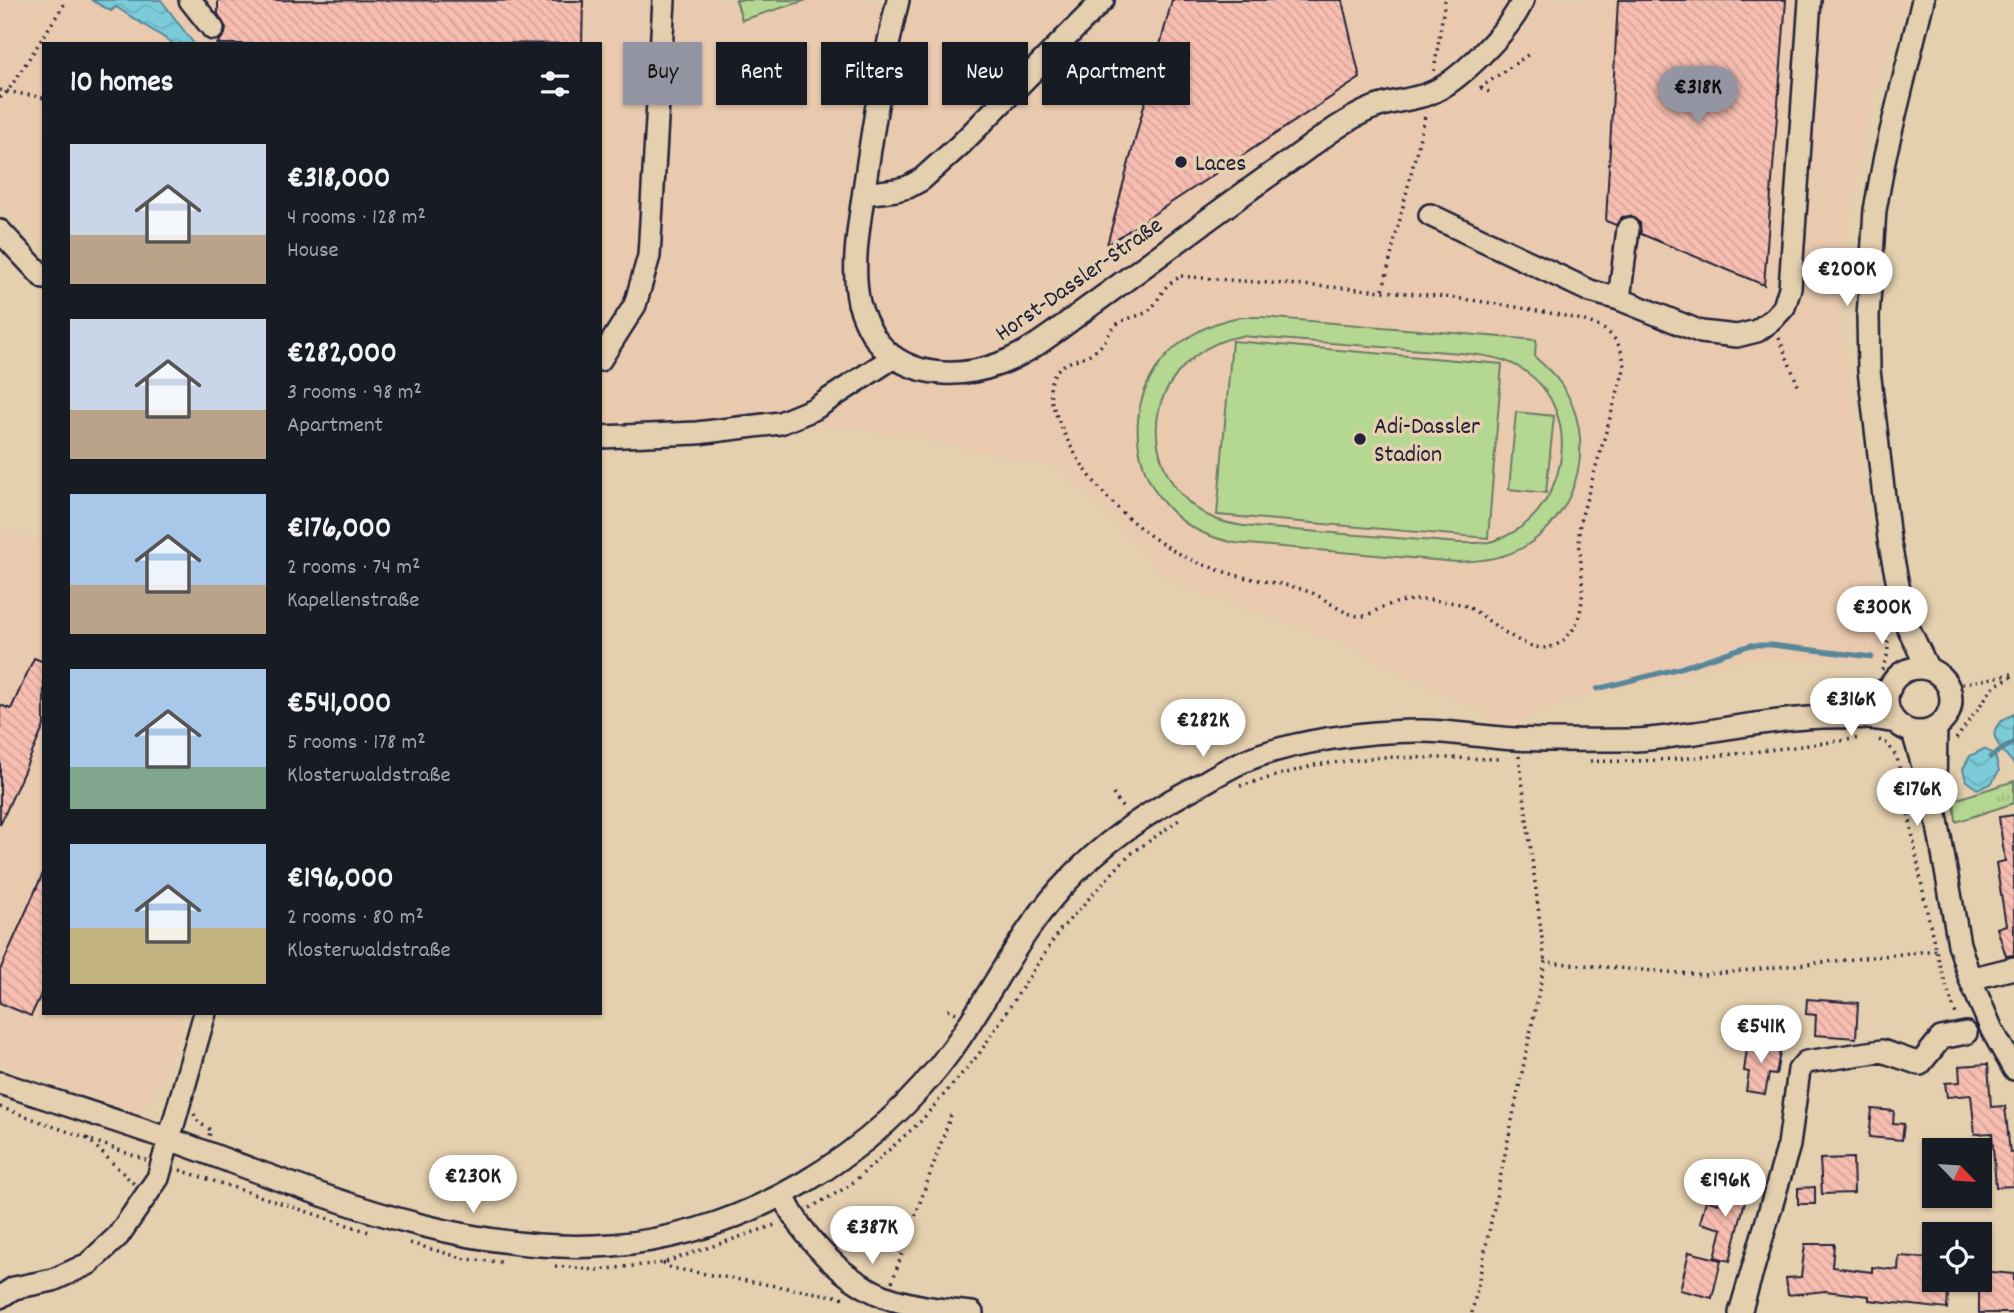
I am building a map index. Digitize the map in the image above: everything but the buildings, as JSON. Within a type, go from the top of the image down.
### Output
[{"type":"street","points":[[190,0],[213,29]]},
{"type":"street","points":[[602,357],[635,305],[649,256],[664,0]]},
{"type":"street","name":"Horst-Dassler-Straße","points":[[898,0],[884,66],[857,241],[859,301],[871,333],[880,346],[894,357],[936,374],[978,370],[1014,357],[1352,118],[1378,106],[1431,94],[1456,77],[1497,39],[1516,15],[1522,0]]},
{"type":"street","points":[[864,194],[896,191],[921,180],[961,144],[1103,0]]},
{"type":"street","points":[[1430,215],[1590,291],[1619,299],[1701,332],[1737,336],[1757,331],[1784,307],[1790,288],[1810,0]]},
{"type":"street","points":[[1923,0],[1891,130],[1875,210],[1868,317],[1869,370],[1889,539],[1905,621],[1927,670]]},
{"type":"street","points":[[1619,299],[1628,229]]},
{"type":"street","points":[[0,231],[42,276]]},
{"type":"street","points":[[602,437],[697,433],[780,423],[814,409],[894,357]]},
{"type":"street","points":[[1905,621],[1888,706],[1904,727],[1918,755],[1934,803],[1959,944],[1970,979],[1992,1030],[2014,1069]]},
{"type":"street","points":[[0,1083],[391,1218],[459,1234],[546,1246],[615,1245],[684,1234],[783,1196],[858,1147],[902,1109],[953,1048],[1006,964],[1057,893],[1102,847],[1164,804],[1245,761],[1322,739],[1419,731],[1518,749],[1641,740],[1808,717],[1866,716],[1929,731],[1944,720],[1950,711],[1951,700],[1945,681],[1927,670],[1918,668],[1863,700],[1808,717]]},
{"type":"street","points":[[1918,755],[1936,727]]},
{"type":"street","points":[[1970,979],[2014,968]]},
{"type":"street","points":[[0,1297],[14,1287],[53,1280],[88,1265],[118,1236],[158,1178],[204,1015]]},
{"type":"street","points":[[1740,1313],[1789,1145],[1799,1070],[1805,1062],[1882,1051],[1920,1065],[1941,1038],[1966,1033]]},
{"type":"street","points":[[783,1196],[801,1229],[838,1267],[861,1284],[887,1297],[934,1308],[972,1313]]},
{"type":"path","points":[[0,99],[8,91],[66,0]]},
{"type":"path","points":[[1383,289],[1431,94],[1445,0]]},
{"type":"path","points":[[1480,88],[1532,51]]},
{"type":"path","points":[[0,90],[42,98]]},
{"type":"path","points":[[1181,276],[1288,286],[1383,289],[1557,315],[1605,330],[1620,346],[1625,366],[1580,522],[1578,535],[1583,577],[1578,618],[1574,628],[1556,645],[1545,647],[1525,643],[1465,606],[1438,600],[1415,600],[1383,607],[1371,614],[1360,616],[1349,613],[1310,591],[1277,582],[1242,577],[1206,566],[1153,536],[1121,511],[1087,472],[1068,444],[1050,394],[1051,380],[1056,371],[1094,352],[1116,325],[1149,310],[1168,285],[1181,276]]},
{"type":"path","points":[[1772,320],[1799,388]]},
{"type":"path","points":[[1949,690],[1962,684],[2014,674]]},
{"type":"path","points":[[1877,739],[1918,755],[1951,749],[1994,686],[2014,674]]},
{"type":"path","points":[[1586,761],[1626,762],[1769,750],[1868,737]]},
{"type":"path","points":[[1518,749],[1532,760]]},
{"type":"path","points":[[1472,1313],[1545,962],[1518,749]]},
{"type":"path","points":[[1918,755],[1927,915],[1945,984],[1966,1033]]},
{"type":"path","points":[[1231,788],[1315,765],[1382,757],[1506,759]]},
{"type":"path","points":[[544,1265],[596,1270],[663,1263],[723,1244],[793,1217],[849,1186],[921,1121],[979,1054],[1060,930],[1128,856],[1185,816]]},
{"type":"path","points":[[1545,962],[1703,975],[1937,950],[1959,944]]},
{"type":"path","points":[[0,1107],[162,1166],[380,1235]]},
{"type":"path","points":[[897,1270],[952,1112]]},
{"type":"path","points":[[85,1137],[146,1195]]},
{"type":"path","points":[[405,1242],[466,1259],[505,1262]]},
{"type":"path","points":[[663,1263],[671,1268],[848,1298]]},
{"type":"shaded area","points":[[0,0],[1907,0],[1871,99],[1836,290],[1860,446],[1884,663],[1750,658],[1568,701],[1510,726],[1345,644],[1172,583],[1057,466],[843,425],[602,447],[602,42],[42,42],[42,246],[0,201]]},
{"type":"shaded area","points":[[0,527],[42,543],[42,1015],[183,1015],[166,1075],[139,1114],[0,1063]]},
{"type":"green space","points":[[736,0],[807,0],[742,20]]},
{"type":"green space","points":[[1239,317],[1262,317],[1536,340],[1535,357],[1561,384],[1572,405],[1579,428],[1580,451],[1570,495],[1559,515],[1543,533],[1524,547],[1500,557],[1474,561],[1457,562],[1235,543],[1200,531],[1186,524],[1171,511],[1152,486],[1144,468],[1138,441],[1138,416],[1144,392],[1155,370],[1190,336]],"holes":[[[1241,336],[1460,353],[1500,359],[1522,369],[1543,388],[1556,411],[1562,437],[1560,463],[1552,489],[1538,511],[1518,529],[1493,541],[1460,543],[1231,524],[1211,517],[1182,496],[1163,465],[1157,430],[1158,412],[1164,395],[1186,364],[1216,343]]]},
{"type":"green space","name":"Adi-Dassler Stadion","points":[[1232,341],[1502,364],[1488,538],[1217,515]]},
{"type":"green space","points":[[1516,412],[1554,416],[1546,493],[1509,489]]},
{"type":"green space","points":[[2014,781],[2014,803],[1956,822],[1954,800]]},
{"type":"water","points":[[91,0],[161,0],[192,42],[171,42],[116,7],[111,11]]},
{"type":"water","points":[[2014,714],[2014,764],[1997,743],[1995,731],[1998,725]]},
{"type":"water","points":[[1984,749],[1995,755],[1999,771],[1991,784],[1977,789],[1966,781],[1963,769],[1970,756]]},
{"type":"waterway","points":[[1597,689],[1680,668],[1751,645],[1872,657]]},
{"type":"waterway","points":[[1990,757],[2014,742]]},
{"type":"place","name":"Laces","points":[[1181,162]]},
{"type":"place","name":"Adi-Dassler Stadion","points":[[1360,439]]}]
